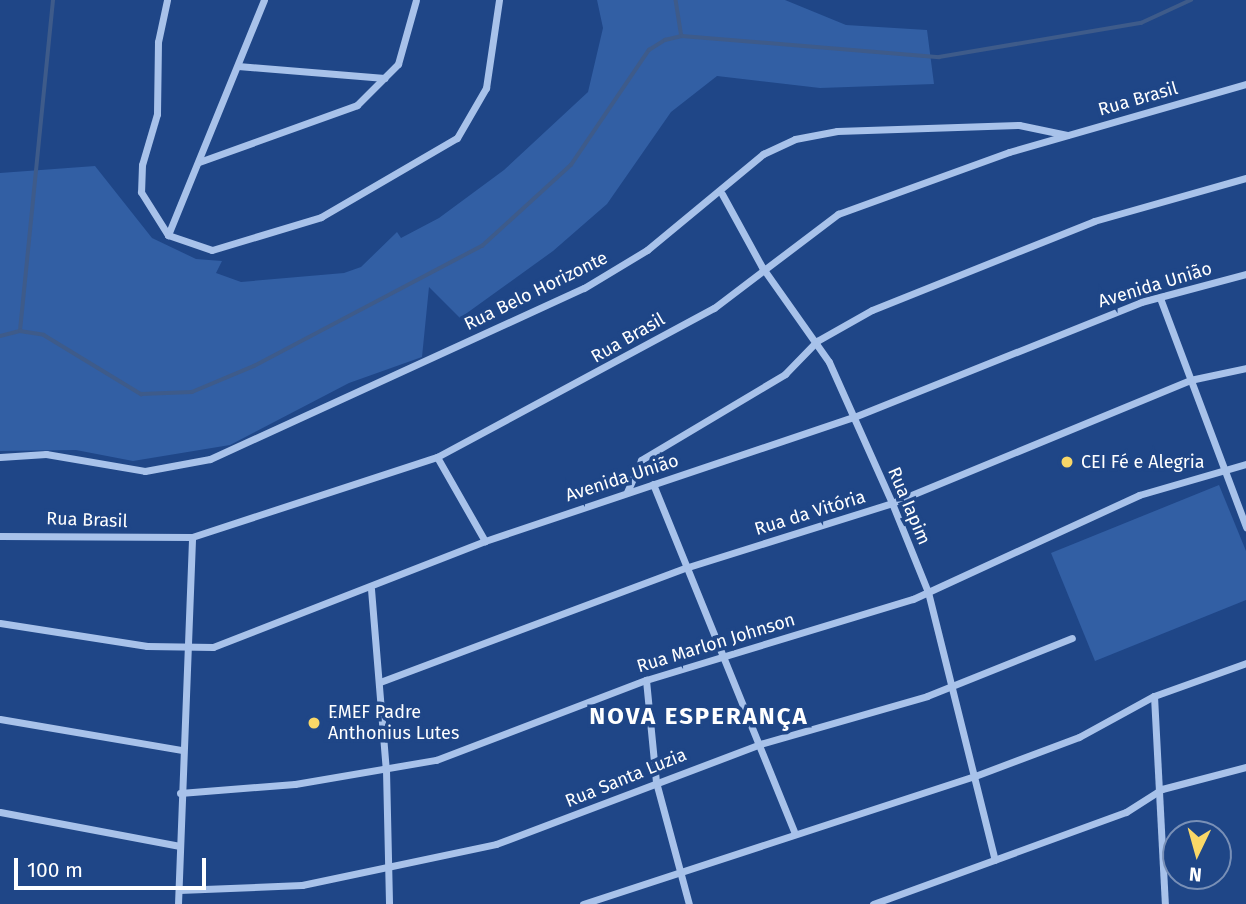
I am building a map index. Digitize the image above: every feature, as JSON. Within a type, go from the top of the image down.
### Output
[{"type":"street","points":[[167,0],[159,42],[157,114],[140,180],[149,210],[168,235],[212,250],[292,229],[343,207],[457,138],[486,88],[499,0]]},
{"type":"street","points":[[168,235],[264,0]]},
{"type":"street","points":[[199,162],[357,105],[385,78],[408,43],[416,0]]},
{"type":"street","points":[[238,66],[385,78]]},
{"type":"street","name":"Rua Brasil","points":[[0,536],[192,537],[437,457],[714,308],[762,267],[856,206],[1068,136],[1246,84]]},
{"type":"street","name":"Rua Belo Horizonte","points":[[0,457],[46,454],[145,471],[209,458],[584,288],[722,194],[763,154],[816,134],[1019,125],[1068,136]]},
{"type":"street","points":[[627,492],[641,460],[785,373],[817,341],[872,310],[1094,221],[1246,178]]},
{"type":"street","name":"Rua Iapim","points":[[722,194],[762,267],[817,341],[855,417],[892,503],[928,592],[995,860]]},
{"type":"street","name":"Avenida União","points":[[0,623],[190,650],[235,640],[371,589],[485,541],[855,417],[1160,298],[1246,274]]},
{"type":"street","points":[[1160,298],[1221,470],[1246,527]]},
{"type":"street","name":"Rua da Vitória","points":[[380,682],[685,568],[892,503],[1190,380],[1246,368]]},
{"type":"street","points":[[437,457],[485,541]]},
{"type":"street","name":"Rua Marlon Johnson","points":[[180,793],[386,770],[455,754],[646,680],[928,592],[1139,495],[1246,464]]},
{"type":"street","points":[[653,484],[685,568],[727,655],[794,832]]},
{"type":"street","points":[[178,904],[182,750],[190,650],[192,537]]},
{"type":"street","points":[[371,589],[386,770],[389,904]]},
{"type":"street","name":"Rua Santa Luzia","points":[[179,890],[273,888],[389,870],[517,838],[760,744],[952,686],[1072,638]]},
{"type":"street","points":[[583,904],[794,832],[975,776],[1079,737],[1154,696],[1246,663]]},
{"type":"street","points":[[646,680],[656,782],[682,869],[689,904]]},
{"type":"street","points":[[1154,696],[1162,789],[1165,904]]},
{"type":"street","points":[[0,719],[182,750]]},
{"type":"street","points":[[873,904],[1126,812],[1162,789],[1246,767]]},
{"type":"street","points":[[0,812],[180,846]]},
{"type":"shaded area","points":[[597,0],[785,0],[846,25],[927,30],[934,84],[820,88],[717,76],[671,112],[607,204],[553,251],[460,318],[429,287],[422,357],[349,383],[230,445],[133,461],[76,450],[0,451],[0,173],[95,166],[152,238],[196,259],[222,261],[216,273],[241,282],[344,273],[361,267],[397,232],[401,238],[439,218],[504,170],[588,92],[603,28]]},
{"type":"shaded area","points":[[1219,485],[1246,551],[1246,600],[1095,661],[1051,553]]},
{"type":"waterway","points":[[20,331],[53,0]]},
{"type":"waterway","points":[[676,0],[682,36]]},
{"type":"waterway","points":[[0,336],[20,331],[44,335],[141,394],[192,392],[254,366],[482,246],[571,165],[649,50],[665,40],[682,36],[939,57],[1141,23],[1191,0]]},
{"type":"place","name":"CEI Fé e Alegria","points":[[1067,462]]},
{"type":"place","name":"EMEF Padre Anthonius Lutes","points":[[314,723]]},
{"type":"district","name":"NOVA ESPERANÇA","points":[[699,717]]}]
